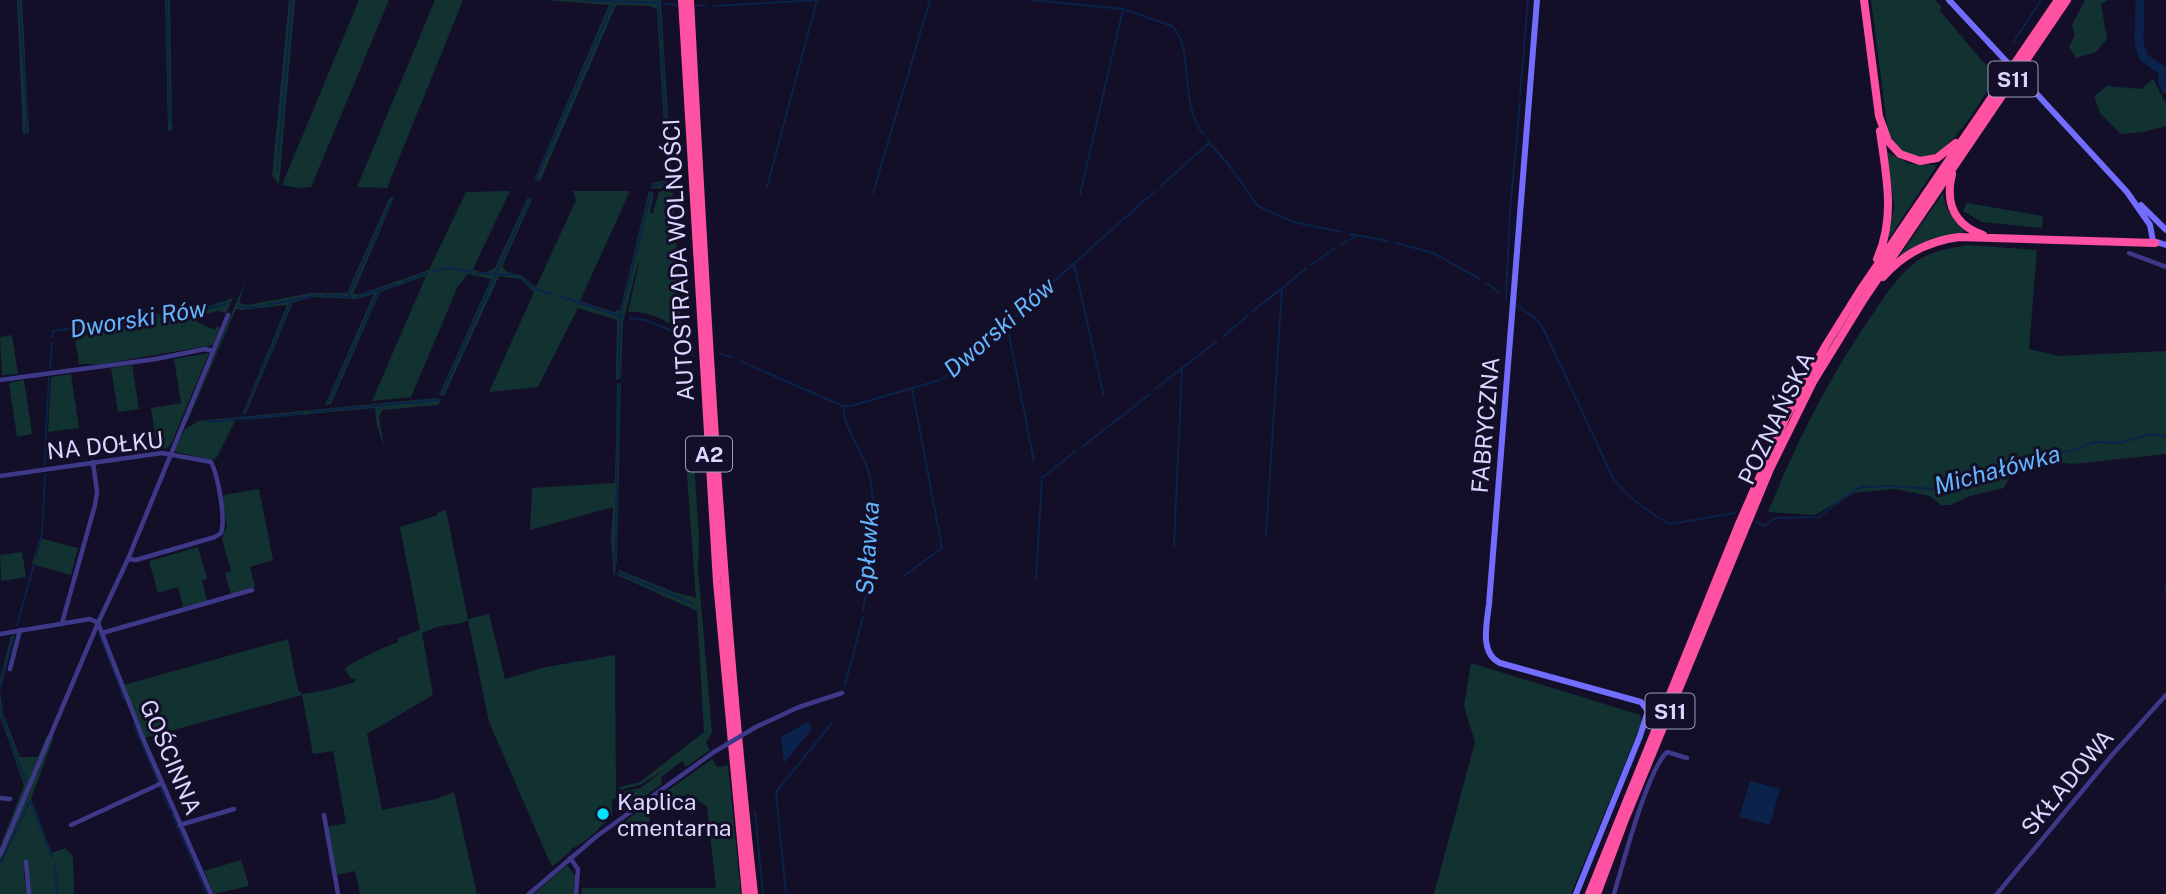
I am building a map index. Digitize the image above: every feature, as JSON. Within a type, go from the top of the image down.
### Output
[{"type":"highway","name":"AUTOSTRADA WOLNOŚCI","points":[[682,0],[687,13],[725,567],[754,894]]},
{"type":"highway","name":"AUTOSTRADA WOLNOŚCI","points":[[690,0],[687,13],[717,582],[746,894]]},
{"type":"highway","points":[[1861,296],[1881,251],[1888,226],[1888,195],[1864,0]]},
{"type":"highway","name":"POZNAŃSKA","points":[[1589,894],[1765,463],[1808,377],[1973,124],[2058,0]]},
{"type":"highway","name":"POZNAŃSKA","points":[[1597,894],[1770,468],[1813,382],[1861,296],[2067,0]]},
{"type":"highway","points":[[1879,116],[1883,131],[1892,146],[1902,155],[1917,160],[1930,160],[1942,155],[1973,124]]},
{"type":"highway","points":[[1959,158],[1949,186],[1952,210],[1966,228],[1989,236]]},
{"type":"highway","points":[[1861,296],[1893,267],[1920,248],[1948,239],[1989,236],[2157,240]]},
{"type":"street","name":"FABRYCZNA","points":[[1537,0],[1487,649],[1492,659],[1503,664],[1641,702],[1648,711],[1576,894]]},
{"type":"street","points":[[1949,0],[2164,229],[2157,240],[2127,192]]},
{"type":"street","points":[[2129,253],[2166,267]]},
{"type":"street","points":[[0,855],[98,623],[128,559],[228,315]]},
{"type":"street","points":[[0,380],[143,361],[205,349],[212,351]]},
{"type":"street","name":"NA DOŁKU","points":[[0,476],[171,454],[209,461],[216,475],[223,528],[215,537],[136,560],[128,559]]},
{"type":"street","points":[[62,623],[95,505],[97,492],[93,462]]},
{"type":"street","points":[[102,633],[252,590]]},
{"type":"street","points":[[0,634],[90,619],[98,623]]},
{"type":"street","name":"GOŚCINNA","points":[[98,623],[162,783],[211,894]]},
{"type":"street","points":[[10,669],[20,630]]},
{"type":"street","points":[[529,894],[618,820],[714,752],[756,727],[799,707],[842,693]]},
{"type":"street","name":"SKŁADOWA","points":[[1997,894],[2166,695]]},
{"type":"street","points":[[1614,894],[1644,799],[1661,758],[1667,752],[1688,758]]},
{"type":"street","points":[[71,825],[162,783]]},
{"type":"street","points":[[0,798],[10,799]]},
{"type":"street","points":[[180,825],[234,809]]},
{"type":"street","points":[[324,815],[338,894]]},
{"type":"street","points":[[570,858],[578,869],[576,894]]},
{"type":"street","points":[[26,862],[29,894]]},
{"type":"green space","points":[[17,0],[22,0],[29,133],[23,134]]},
{"type":"green space","points":[[165,0],[170,0],[172,130],[168,131]]},
{"type":"green space","points":[[289,0],[295,0],[279,184],[272,176]]},
{"type":"green space","points":[[359,0],[389,0],[311,187],[282,185]]},
{"type":"green space","points":[[435,0],[463,0],[387,188],[357,187]]},
{"type":"green space","points":[[546,0],[661,0],[672,183],[662,188],[650,188],[653,183],[667,177],[657,10],[651,6],[616,5],[540,181],[534,180],[609,5]]},
{"type":"green space","points":[[1871,0],[1935,0],[1941,6],[1940,11],[1983,62],[1991,64],[1998,73],[1965,125],[1950,142],[1935,153],[1920,158],[1904,152],[1888,133]]},
{"type":"green space","points":[[2085,0],[2108,0],[2101,4],[2107,39],[2096,52],[2076,58],[2069,47],[2075,35],[2072,25]]},
{"type":"green space","points":[[2153,79],[2166,104],[2166,126],[2121,134],[2100,113],[2094,96],[2107,86],[2141,89]]},
{"type":"green space","points":[[1887,152],[1910,164],[1936,167],[1888,240],[1894,207]]},
{"type":"green space","points":[[668,190],[673,193],[681,323],[673,325],[646,313],[628,312],[638,263],[623,322],[621,378],[616,380],[617,320],[578,308],[538,387],[489,392],[534,292],[520,279],[499,276],[444,396],[439,395],[491,279],[468,274],[458,286],[411,397],[372,401],[426,276],[380,292],[331,404],[325,405],[374,294],[357,299],[311,297],[293,303],[246,413],[242,414],[287,305],[236,309],[186,421],[245,282],[239,303],[248,305],[311,293],[347,293],[390,197],[394,198],[353,294],[360,294],[429,270],[466,192],[510,191],[473,269],[481,272],[495,268],[528,197],[532,199],[502,267],[522,276],[536,287],[576,200],[573,191],[630,191],[580,301],[614,312],[620,310],[649,191],[654,193],[650,213],[653,213],[659,192]]},
{"type":"green space","points":[[1943,193],[1950,214],[1965,231],[1929,241],[1898,258]]},
{"type":"green space","points":[[1967,203],[2043,216],[2042,228],[1982,222],[1963,211]]},
{"type":"green space","points":[[1968,245],[2037,250],[2029,349],[2059,356],[2166,351],[2166,454],[2073,464],[2046,461],[2025,470],[2014,469],[2004,488],[1970,496],[1950,505],[1941,505],[1930,496],[1894,489],[1854,493],[1815,515],[1768,512],[1826,389],[1891,287],[1917,261],[1942,250]]},
{"type":"green space","points":[[233,298],[226,313],[219,311],[195,316],[197,322],[215,330],[217,326],[220,328],[213,345],[102,364],[79,364],[73,326],[207,307]]},
{"type":"green space","points":[[12,335],[18,374],[2,375],[0,337]]},
{"type":"green space","points":[[209,353],[171,444],[167,448],[157,449],[151,408],[181,403],[174,359]]},
{"type":"green space","points":[[132,365],[139,409],[118,412],[111,368]]},
{"type":"green space","points":[[71,374],[79,428],[48,432],[51,377]]},
{"type":"green space","points":[[24,380],[32,434],[17,437],[9,383]]},
{"type":"green space","points":[[617,383],[621,383],[617,560],[614,579],[611,538],[613,507],[530,530],[532,488],[615,483]]},
{"type":"green space","points":[[441,399],[438,405],[382,410],[379,417],[384,446],[377,426],[375,408],[236,419],[217,457],[212,460],[175,450],[185,429],[198,421]]},
{"type":"green space","points":[[693,447],[699,536],[698,569],[712,732],[706,743],[710,750],[686,767],[682,761],[661,777],[662,784],[622,812],[618,801],[622,792],[640,788],[667,768],[640,785],[620,790],[619,787],[640,782],[704,732],[697,611],[617,575],[619,570],[696,598],[685,448]]},
{"type":"green space","points":[[259,489],[273,560],[250,567],[255,587],[231,594],[225,573],[231,571],[222,539],[227,526],[222,501],[224,495]]},
{"type":"green space","points":[[446,510],[468,619],[489,614],[505,679],[546,667],[615,655],[616,798],[612,800],[612,815],[603,825],[551,865],[489,722],[468,620],[440,626],[422,633],[433,695],[367,734],[382,810],[436,799],[454,792],[477,894],[360,894],[355,871],[336,875],[327,827],[346,823],[333,751],[313,754],[302,695],[144,738],[124,685],[288,639],[298,690],[302,694],[355,682],[345,669],[348,666],[398,642],[397,639],[420,630],[400,527]]},
{"type":"green space","points":[[40,538],[78,548],[71,575],[32,564]]},
{"type":"green space","points":[[198,547],[207,579],[202,580],[207,601],[183,607],[178,587],[158,593],[149,561]]},
{"type":"green space","points":[[22,552],[26,577],[1,581],[0,555]]},
{"type":"green space","points":[[15,635],[0,691],[0,680],[11,636]]},
{"type":"green space","points":[[1471,663],[1640,715],[1642,722],[1571,894],[1434,894],[1475,742],[1464,706]]},
{"type":"green space","points":[[0,691],[3,713],[20,757],[38,757],[47,735],[54,737],[31,799],[52,853],[65,848],[73,856],[74,894],[31,894],[25,862],[27,894],[0,894],[0,847],[24,785],[0,716]]},
{"type":"green space","points":[[712,759],[717,767],[728,765],[741,894],[581,894],[582,888],[716,888],[707,806],[688,794],[652,813],[648,823],[633,832],[618,826]]},
{"type":"green space","points":[[241,860],[249,886],[214,894],[204,871]]},
{"type":"green space","points":[[567,865],[575,876],[574,894],[534,894]]},
{"type":"water","points":[[808,722],[811,730],[784,763],[781,737]]},
{"type":"water","points":[[1750,781],[1780,789],[1770,825],[1739,817]]},
{"type":"waterway","points":[[19,0],[27,112],[26,133]]},
{"type":"waterway","points":[[167,0],[170,125]]},
{"type":"waterway","points":[[277,170],[292,0]]},
{"type":"waterway","name":"Michałówka","points":[[582,0],[660,3]]},
{"type":"waterway","points":[[658,0],[661,39]]},
{"type":"waterway","points":[[767,187],[817,0]]},
{"type":"waterway","name":"Michałówka","points":[[714,6],[820,0]]},
{"type":"waterway","points":[[873,193],[930,0]]},
{"type":"waterway","name":"Michałówka","points":[[1033,0],[1123,9],[1172,26],[1183,48],[1191,106],[1195,121],[1203,134]]},
{"type":"waterway","points":[[1520,96],[1528,0]]},
{"type":"waterway","points":[[2013,43],[2041,0]]},
{"type":"waterway","points":[[2140,0],[2139,43],[2144,58],[2163,71],[2166,89]]},
{"type":"waterway","points":[[536,179],[614,1]]},
{"type":"waterway","name":"Michałówka","points":[[666,4],[679,5]]},
{"type":"waterway","name":"Michałówka","points":[[695,5],[705,6]]},
{"type":"waterway","points":[[1080,195],[1123,9]]},
{"type":"waterway","points":[[662,47],[664,85]]},
{"type":"waterway","points":[[653,186],[669,179],[664,90]]},
{"type":"waterway","points":[[1506,298],[1510,211],[1520,102]]},
{"type":"waterway","name":"Michałówka","points":[[1207,140],[1258,206],[1293,222],[1342,232]]},
{"type":"waterway","name":"Dworski Rów","points":[[1161,186],[1209,143]]},
{"type":"waterway","name":"Dworski Rów","points":[[740,361],[843,406],[940,380],[955,370],[1155,191]]},
{"type":"waterway","points":[[619,377],[620,316],[651,193]]},
{"type":"waterway","points":[[442,393],[530,198]]},
{"type":"waterway","points":[[348,296],[392,199]]},
{"type":"waterway","name":"Michałówka","points":[[1350,234],[1388,241]]},
{"type":"waterway","points":[[1340,245],[1354,237]]},
{"type":"waterway","name":"Michałówka","points":[[1396,243],[1433,253],[1480,279]]},
{"type":"waterway","points":[[1311,265],[1335,248]]},
{"type":"waterway","points":[[1074,264],[1104,396]]},
{"type":"waterway","name":"Dworski Rów","points":[[433,271],[449,268],[471,272]]},
{"type":"waterway","points":[[1252,312],[1307,268]]},
{"type":"waterway","name":"Dworski Rów","points":[[404,282],[427,273]]},
{"type":"waterway","name":"Dworski Rów","points":[[477,273],[516,275]]},
{"type":"waterway","name":"Dworski Rów","points":[[521,278],[535,289],[552,294]]},
{"type":"waterway","name":"Michałówka","points":[[1486,283],[1499,292]]},
{"type":"waterway","name":"Dworski Rów","points":[[356,297],[397,284]]},
{"type":"waterway","points":[[1266,535],[1282,288]]},
{"type":"waterway","points":[[329,401],[379,290]]},
{"type":"waterway","name":"Dworski Rów","points":[[267,305],[318,295]]},
{"type":"waterway","name":"Dworski Rów","points":[[324,295],[350,297]]},
{"type":"waterway","name":"Dworski Rów","points":[[559,296],[622,317]]},
{"type":"waterway","points":[[245,410],[292,300]]},
{"type":"waterway","name":"Dworski Rów","points":[[52,338],[53,331],[203,310],[229,303]]},
{"type":"waterway","name":"Michałówka","points":[[1517,305],[1538,321],[1544,330],[1613,478],[1625,492],[1670,524],[1735,513]]},
{"type":"waterway","name":"Dworski Rów","points":[[238,306],[261,306]]},
{"type":"waterway","points":[[1224,336],[1247,316]]},
{"type":"waterway","name":"Dworski Rów","points":[[630,318],[646,320],[679,334]]},
{"type":"waterway","points":[[1007,325],[1034,461]]},
{"type":"waterway","name":"Dworski Rów","points":[[687,338],[688,353],[694,356]]},
{"type":"waterway","points":[[1155,389],[1217,341]]},
{"type":"waterway","name":"Dworski Rów","points":[[50,368],[52,343]]},
{"type":"waterway","name":"Dworski Rów","points":[[720,354],[732,357]]},
{"type":"waterway","points":[[1174,546],[1182,368]]},
{"type":"waterway","name":"Dworski Rów","points":[[46,432],[49,377]]},
{"type":"waterway","points":[[615,565],[619,384]]},
{"type":"waterway","points":[[904,576],[942,548],[912,389]]},
{"type":"waterway","points":[[1082,447],[1150,394]]},
{"type":"waterway","points":[[310,412],[439,400]]},
{"type":"waterway","name":"Spławka","points":[[843,407],[847,424],[869,473],[872,488],[872,541],[863,610]]},
{"type":"waterway","points":[[209,422],[303,413]]},
{"type":"waterway","name":"Dworski Rów","points":[[45,465],[46,434]]},
{"type":"waterway","name":"Michałówka","points":[[1756,522],[1765,526],[1775,518],[1819,517],[1862,487],[1933,489],[1968,477],[2029,464],[2095,442],[2120,443],[2150,434],[2166,436]]},
{"type":"waterway","points":[[1036,579],[1042,478],[1076,451]]},
{"type":"waterway","name":"Dworski Rów","points":[[36,558],[42,533],[45,474]]},
{"type":"waterway","name":"Dworski Rów","points":[[17,625],[34,564]]},
{"type":"waterway","points":[[619,573],[694,604]]},
{"type":"waterway","points":[[2166,586],[2166,594]]},
{"type":"waterway","name":"Spławka","points":[[845,685],[863,617]]},
{"type":"waterway","points":[[99,633],[124,699]]},
{"type":"waterway","name":"Dworski Rów","points":[[0,687],[14,636]]},
{"type":"waterway","name":"Dworski Rów","points":[[0,707],[7,731]]},
{"type":"waterway","name":"Spławka","points":[[786,894],[776,792],[831,724]]},
{"type":"waterway","points":[[134,725],[140,739]]},
{"type":"waterway","name":"Dworski Rów","points":[[9,736],[26,783]]},
{"type":"waterway","points":[[142,744],[145,752]]},
{"type":"waterway","points":[[147,755],[158,782]]},
{"type":"waterway","points":[[160,787],[170,810]]},
{"type":"waterway","points":[[0,864],[30,801]]},
{"type":"waterway","name":"Dworski Rów","points":[[31,803],[52,857]]},
{"type":"waterway","points":[[755,812],[763,894]]},
{"type":"waterway","points":[[172,814],[207,894]]},
{"type":"waterway","name":"Dworski Rów","points":[[55,864],[57,894]]},
{"type":"place","name":"Kaplica cmentarna","points":[[603,814]]}]
